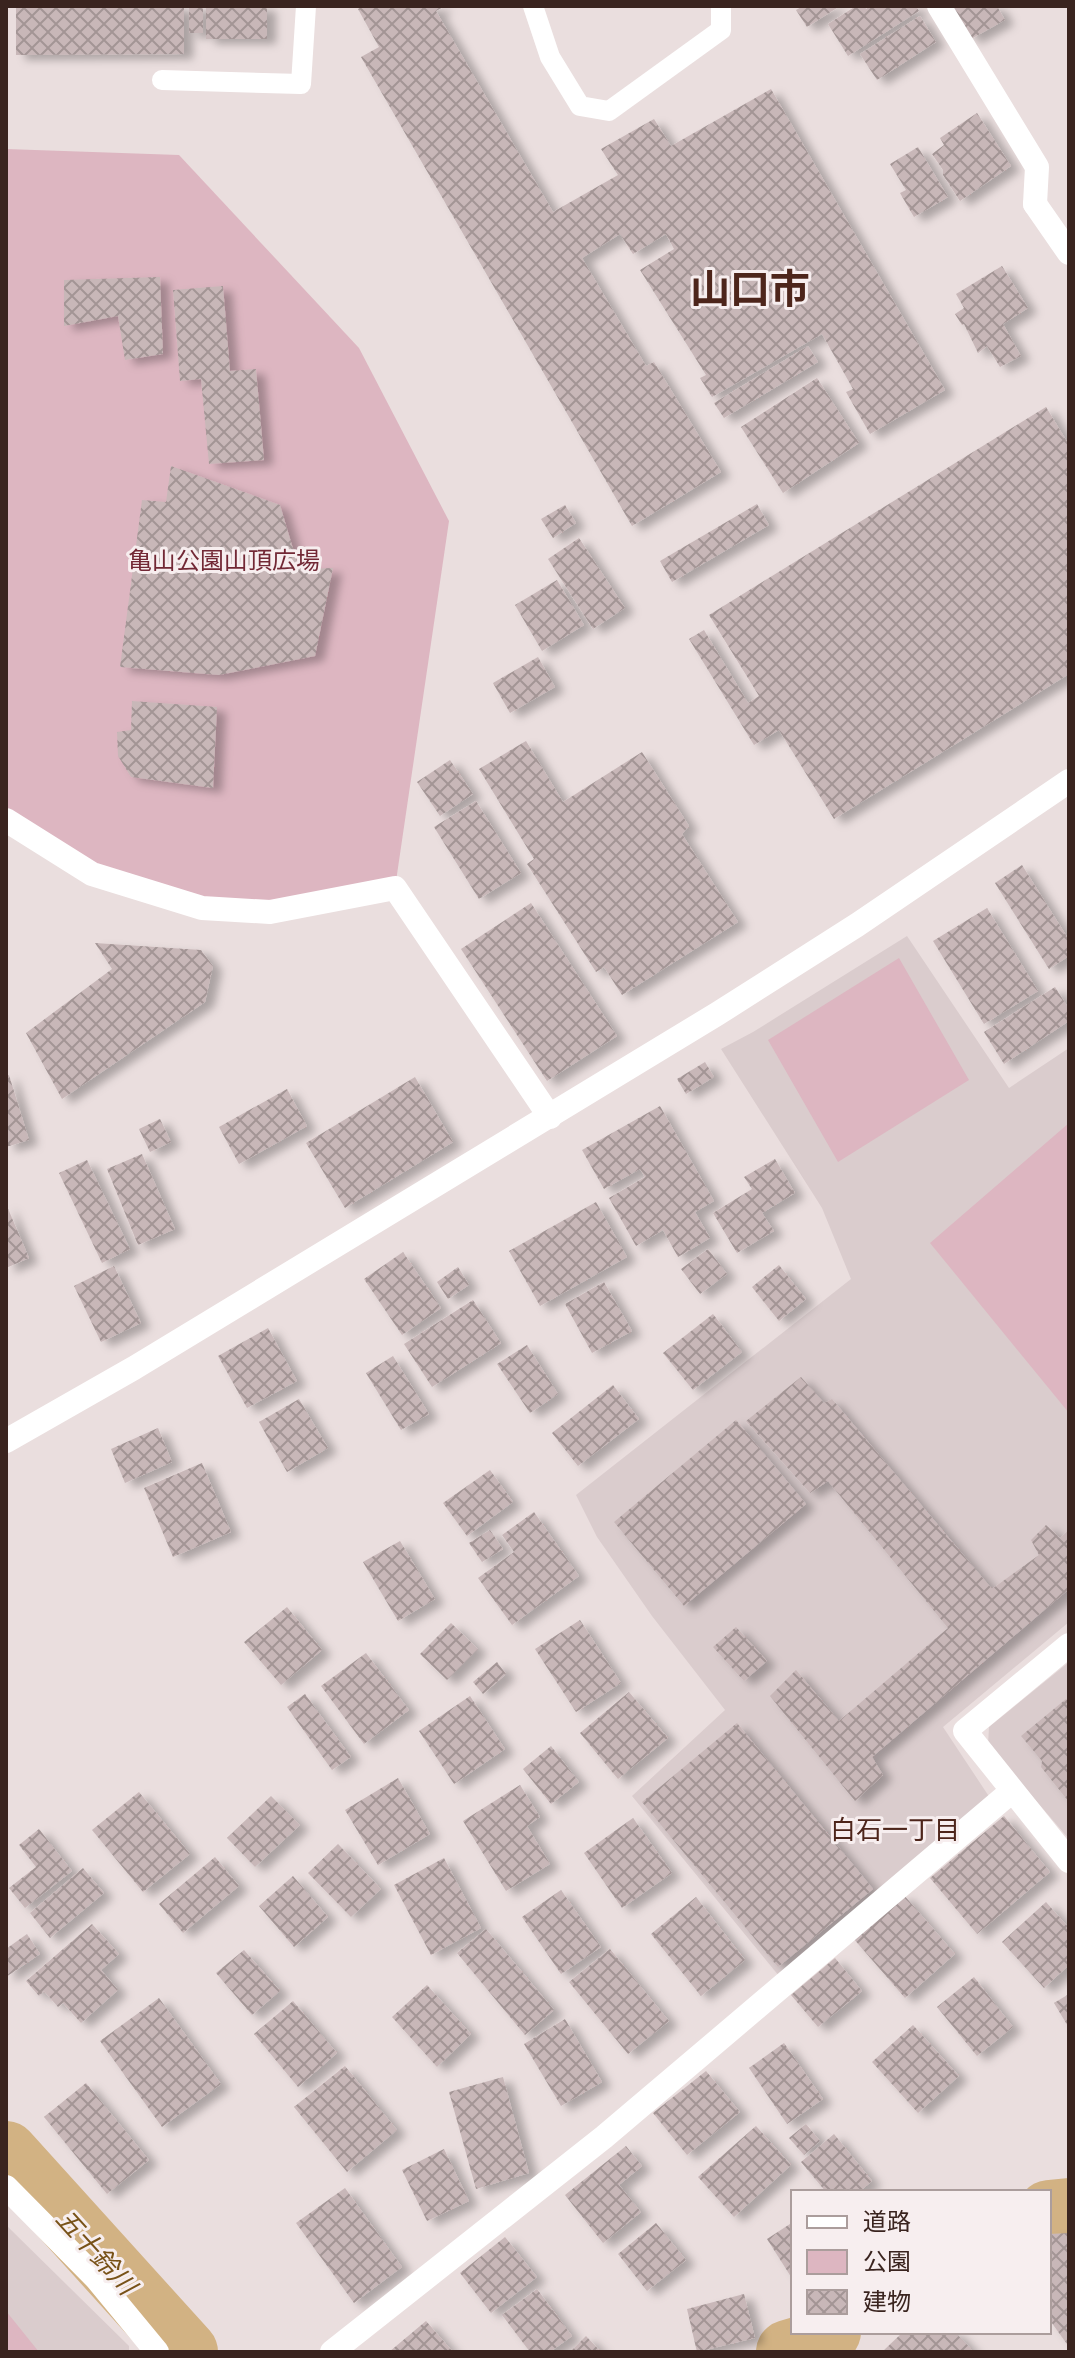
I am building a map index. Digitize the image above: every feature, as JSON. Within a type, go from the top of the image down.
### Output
[{"type":"street","points":[[939,6],[1037,167],[1035,204],[1069,253]]},
{"type":"street","points":[[6,1441],[134,1368],[550,1117],[857,925],[1069,781]]},
{"type":"street","points":[[6,820],[92,874],[202,908],[270,912],[395,888],[550,1117]]},
{"type":"street","points":[[1069,1645],[965,1731],[1069,1861]]},
{"type":"street","points":[[332,2352],[604,2137],[1012,1791]]},
{"type":"street","points":[[6,2187],[96,2278],[157,2352]]},
{"type":"lane","points":[[162,80],[301,84],[306,6]]},
{"type":"lane","points":[[533,6],[550,57],[580,106],[609,111],[721,30],[721,6]]},
{"type":"shaded area","points":[[907,936],[1009,1088],[1069,1048],[1069,1622],[943,1727],[990,1798],[779,1976],[632,1796],[725,1710],[652,1616],[597,1537],[576,1495],[851,1279],[822,1208],[721,1049]]},
{"type":"shaded area","points":[[1069,1662],[1069,1839],[988,1745],[989,1727]]},
{"type":"shaded area","points":[[6,2225],[129,2346],[129,2352],[6,2352]]},
{"type":"green space","name":"亀山公園山頂広場","points":[[6,149],[179,155],[359,348],[449,521],[395,888],[270,912],[92,874],[6,820]]},
{"type":"green space","points":[[899,958],[969,1080],[838,1162],[768,1040]]},
{"type":"green space","points":[[1069,1123],[1069,1413],[930,1243]]},
{"type":"green space","points":[[6,2311],[39,2352],[6,2352]]},
{"type":"building","points":[[16,6],[184,6],[184,54],[16,55]]},
{"type":"building","points":[[189,6],[203,6],[203,33],[189,33]]},
{"type":"building","points":[[206,6],[267,6],[267,39],[206,39]]},
{"type":"building","points":[[363,6],[445,6],[436,11],[553,212],[618,175],[601,149],[654,119],[671,146],[771,89],[945,390],[870,434],[846,392],[853,389],[822,334],[712,397],[700,378],[706,375],[640,270],[674,249],[666,234],[633,254],[620,234],[582,258],[646,366],[654,362],[721,472],[632,526],[361,57],[379,47],[358,9]]},
{"type":"building","points":[[803,6],[840,6],[807,27],[796,10]]},
{"type":"building","points":[[856,6],[865,6],[866,9],[870,6],[916,6],[919,11],[848,56],[828,24]]},
{"type":"building","points":[[952,6],[997,6],[1005,20],[971,39]]},
{"type":"building","points":[[920,16],[936,42],[877,80],[860,54]]},
{"type":"building","points":[[977,113],[1011,166],[960,201],[932,154],[944,145],[940,138]]},
{"type":"building","points":[[918,147],[948,197],[914,217],[900,193],[906,190],[890,164]]},
{"type":"building","points":[[1002,266],[1028,308],[1003,324],[1021,356],[1000,367],[987,346],[978,353],[964,324],[955,314],[964,308],[956,294]]},
{"type":"building","points":[[160,277],[163,354],[125,360],[118,316],[64,326],[64,280]]},
{"type":"building","points":[[223,286],[230,371],[256,369],[264,460],[209,464],[201,379],[180,381],[173,290]]},
{"type":"building","points":[[808,346],[818,362],[724,418],[714,403]]},
{"type":"building","points":[[817,378],[859,443],[783,493],[741,427]]},
{"type":"building","points":[[1046,407],[1069,445],[1069,674],[834,819],[779,730],[754,745],[689,639],[704,630],[748,703],[759,696],[709,615]]},
{"type":"building","points":[[171,466],[280,505],[299,569],[333,568],[315,656],[219,675],[120,667],[142,500],[166,502]]},
{"type":"building","points":[[757,504],[769,525],[672,582],[660,561]]},
{"type":"building","points":[[565,505],[576,523],[553,538],[541,519]]},
{"type":"building","points":[[579,538],[625,608],[593,629],[548,559]]},
{"type":"building","points":[[557,580],[584,625],[542,651],[515,605]]},
{"type":"building","points":[[538,657],[555,687],[510,713],[493,683]]},
{"type":"building","points":[[132,701],[217,707],[213,788],[131,777],[118,756],[117,732],[131,730]]},
{"type":"building","points":[[526,741],[563,802],[642,752],[689,826],[682,834],[738,922],[622,995],[604,967],[596,972],[527,864],[534,859],[479,769]]},
{"type":"building","points":[[450,760],[473,794],[440,816],[417,782]]},
{"type":"building","points":[[476,801],[521,873],[479,899],[434,827]]},
{"type":"building","points":[[1022,865],[1069,940],[1069,956],[1049,969],[995,883]]},
{"type":"building","points":[[531,903],[617,1036],[547,1081],[461,949]]},
{"type":"building","points":[[987,908],[1038,991],[984,1024],[933,941]]},
{"type":"building","points":[[95,943],[201,950],[213,966],[205,1002],[62,1099],[26,1033],[112,969]]},
{"type":"building","points":[[1055,987],[1069,1009],[1069,1021],[1004,1064],[984,1032]]},
{"type":"building","points":[[705,1062],[714,1077],[686,1094],[677,1079]]},
{"type":"building","points":[[9,1075],[29,1140],[6,1147],[6,1076]]},
{"type":"building","points":[[415,1077],[453,1142],[345,1208],[306,1143]]},
{"type":"building","points":[[287,1089],[307,1126],[239,1164],[219,1127]]},
{"type":"building","points":[[660,1106],[714,1201],[695,1212],[710,1238],[678,1257],[663,1230],[636,1246],[609,1198],[645,1177],[640,1169],[604,1189],[582,1150]]},
{"type":"building","points":[[160,1119],[171,1142],[150,1152],[139,1129]]},
{"type":"building","points":[[142,1154],[175,1229],[138,1245],[107,1169]]},
{"type":"building","points":[[775,1159],[795,1193],[762,1213],[774,1231],[737,1253],[713,1213],[752,1189],[744,1177]]},
{"type":"building","points":[[87,1160],[130,1249],[102,1263],[59,1173]]},
{"type":"building","points":[[596,1202],[627,1257],[540,1306],[509,1251]]},
{"type":"building","points":[[6,1204],[29,1258],[6,1268]]},
{"type":"building","points":[[708,1249],[727,1274],[700,1294],[681,1269]]},
{"type":"building","points":[[403,1252],[441,1308],[402,1335],[364,1279]]},
{"type":"building","points":[[779,1265],[806,1299],[779,1321],[752,1287]]},
{"type":"building","points":[[114,1266],[141,1323],[101,1342],[74,1286]]},
{"type":"building","points":[[458,1267],[469,1285],[448,1299],[437,1282]]},
{"type":"building","points":[[604,1282],[632,1331],[592,1353],[565,1304]]},
{"type":"building","points":[[473,1300],[501,1343],[432,1387],[404,1344]]},
{"type":"building","points":[[713,1314],[742,1352],[693,1390],[663,1353]]},
{"type":"building","points":[[268,1328],[297,1381],[247,1408],[218,1356]]},
{"type":"building","points":[[527,1345],[558,1394],[530,1413],[497,1364]]},
{"type":"building","points":[[393,1356],[429,1414],[401,1430],[366,1373]]},
{"type":"building","points":[[801,1377],[824,1403],[832,1399],[992,1589],[1039,1555],[1031,1540],[1046,1525],[1060,1538],[1069,1530],[1069,1589],[872,1757],[883,1775],[855,1801],[770,1696],[796,1670],[839,1721],[948,1628],[828,1481],[810,1493],[746,1421]]},
{"type":"building","points":[[613,1385],[639,1419],[578,1466],[552,1433]]},
{"type":"building","points":[[299,1399],[328,1448],[287,1472],[259,1422]]},
{"type":"building","points":[[736,1420],[806,1504],[684,1606],[614,1522]]},
{"type":"building","points":[[158,1428],[172,1462],[125,1483],[111,1449]]},
{"type":"building","points":[[202,1463],[231,1532],[173,1557],[144,1488]]},
{"type":"building","points":[[490,1470],[513,1502],[467,1536],[443,1503]]},
{"type":"building","points":[[534,1512],[579,1576],[512,1625],[478,1578],[514,1552],[502,1535]]},
{"type":"building","points":[[490,1530],[503,1549],[482,1562],[469,1543]]},
{"type":"building","points":[[400,1541],[435,1599],[398,1621],[363,1562]]},
{"type":"building","points":[[287,1607],[322,1650],[281,1685],[244,1642]]},
{"type":"building","points":[[580,1620],[621,1683],[576,1712],[535,1649]]},
{"type":"building","points":[[451,1623],[478,1649],[447,1680],[420,1654]]},
{"type":"building","points":[[736,1627],[767,1661],[744,1681],[713,1647]]},
{"type":"building","points":[[366,1653],[409,1710],[364,1744],[321,1686]]},
{"type":"building","points":[[497,1662],[506,1674],[483,1694],[473,1682]]},
{"type":"building","points":[[629,1692],[668,1738],[618,1779],[580,1733]]},
{"type":"building","points":[[305,1694],[351,1757],[332,1770],[287,1707]]},
{"type":"building","points":[[470,1696],[505,1749],[454,1784],[419,1731]]},
{"type":"building","points":[[1066,1699],[1069,1702],[1069,1802],[1021,1736]]},
{"type":"building","points":[[737,1723],[873,1889],[778,1967],[642,1802]]},
{"type":"building","points":[[551,1746],[579,1782],[551,1804],[523,1769]]},
{"type":"building","points":[[398,1778],[430,1834],[378,1865],[345,1810]]},
{"type":"building","points":[[520,1785],[540,1817],[527,1826],[550,1864],[506,1891],[463,1821]]},
{"type":"building","points":[[139,1792],[190,1854],[143,1892],[92,1830]]},
{"type":"building","points":[[271,1796],[300,1825],[255,1867],[227,1838]]},
{"type":"building","points":[[1004,1816],[1050,1872],[977,1934],[930,1878]]},
{"type":"building","points":[[633,1818],[672,1873],[622,1908],[584,1853]]},
{"type":"building","points":[[39,1829],[72,1871],[25,1908],[9,1888],[36,1867],[19,1845]]},
{"type":"building","points":[[338,1844],[381,1889],[351,1917],[308,1873]]},
{"type":"building","points":[[215,1857],[239,1886],[183,1933],[159,1904]]},
{"type":"building","points":[[444,1858],[481,1928],[431,1955],[394,1885]]},
{"type":"building","points":[[83,1868],[104,1893],[50,1938],[30,1913]]},
{"type":"building","points":[[293,1876],[328,1917],[294,1947],[259,1906]]},
{"type":"building","points":[[561,1890],[601,1947],[561,1974],[522,1917]]},
{"type":"building","points":[[903,1894],[955,1954],[905,1998],[853,1938]]},
{"type":"building","points":[[696,1897],[745,1960],[701,1996],[651,1934]]},
{"type":"building","points":[[1046,1902],[1069,1928],[1069,1965],[1044,1988],[1002,1942]]},
{"type":"building","points":[[92,1924],[119,1954],[101,1970],[118,1990],[81,2023],[63,2003],[58,2007],[44,1991],[39,1996],[26,1981]]},
{"type":"building","points":[[486,1929],[554,2010],[525,2035],[457,1953]]},
{"type":"building","points":[[27,1934],[40,1954],[6,1977],[6,1949]]},
{"type":"building","points":[[610,1949],[669,2021],[628,2054],[569,1982]]},
{"type":"building","points":[[244,1950],[280,1991],[252,2015],[216,1973]]},
{"type":"building","points":[[835,1958],[862,1991],[818,2027],[791,1995]]},
{"type":"building","points":[[974,1977],[1013,2027],[977,2056],[937,2007]]},
{"type":"building","points":[[427,1985],[471,2034],[437,2067],[392,2017]]},
{"type":"building","points":[[1069,1994],[1069,2028],[1054,2003]]},
{"type":"building","points":[[159,1998],[221,2084],[162,2127],[100,2041]]},
{"type":"building","points":[[293,2001],[337,2053],[298,2087],[254,2034]]},
{"type":"building","points":[[565,2019],[602,2082],[561,2106],[524,2044]]},
{"type":"building","points":[[913,2025],[959,2076],[918,2113],[872,2062]]},
{"type":"building","points":[[784,2043],[823,2099],[787,2124],[749,2068]]},
{"type":"building","points":[[345,2066],[397,2130],[347,2172],[294,2107]]},
{"type":"building","points":[[706,2071],[740,2112],[687,2155],[653,2113]]},
{"type":"building","points":[[503,2077],[529,2173],[476,2189],[449,2092]]},
{"type":"building","points":[[86,2083],[149,2160],[107,2194],[44,2117]]},
{"type":"building","points":[[806,2124],[820,2141],[804,2155],[789,2138]]},
{"type":"building","points":[[756,2126],[791,2165],[734,2217],[698,2177]]},
{"type":"building","points":[[834,2134],[872,2181],[861,2190],[824,2190],[801,2162]]},
{"type":"building","points":[[626,2146],[642,2166],[619,2185],[641,2212],[603,2243],[565,2195]]},
{"type":"building","points":[[444,2149],[469,2201],[427,2221],[402,2170]]},
{"type":"building","points":[[345,2188],[402,2267],[354,2303],[296,2223]]},
{"type":"building","points":[[656,2223],[686,2260],[647,2291],[618,2254]]},
{"type":"building","points":[[791,2223],[791,2277],[767,2239]]},
{"type":"building","points":[[1069,2233],[1069,2347],[1051,2322],[1051,2234]]},
{"type":"building","points":[[505,2237],[537,2277],[491,2313],[460,2273]]},
{"type":"building","points":[[537,2289],[572,2336],[550,2352],[530,2352],[502,2315]]},
{"type":"building","points":[[744,2294],[755,2338],[697,2352],[687,2309]]},
{"type":"building","points":[[426,2321],[453,2352],[389,2352]]},
{"type":"building","points":[[901,2334],[957,2334],[974,2352],[882,2352]]},
{"type":"building","points":[[586,2336],[601,2352],[570,2352]]},
{"type":"waterway","name":"五十鈴川","points":[[6,2153],[186,2352]]},
{"type":"waterway","name":"五十鈴川","points":[[1051,2212],[1069,2210]]},
{"type":"waterway","name":"五十鈴川","points":[[788,2352],[808,2346],[826,2334]]},
{"type":"district","name":"山口市","points":[[750,289]]},
{"type":"district","name":"白石一丁目","points":[[895,1830]]}]
